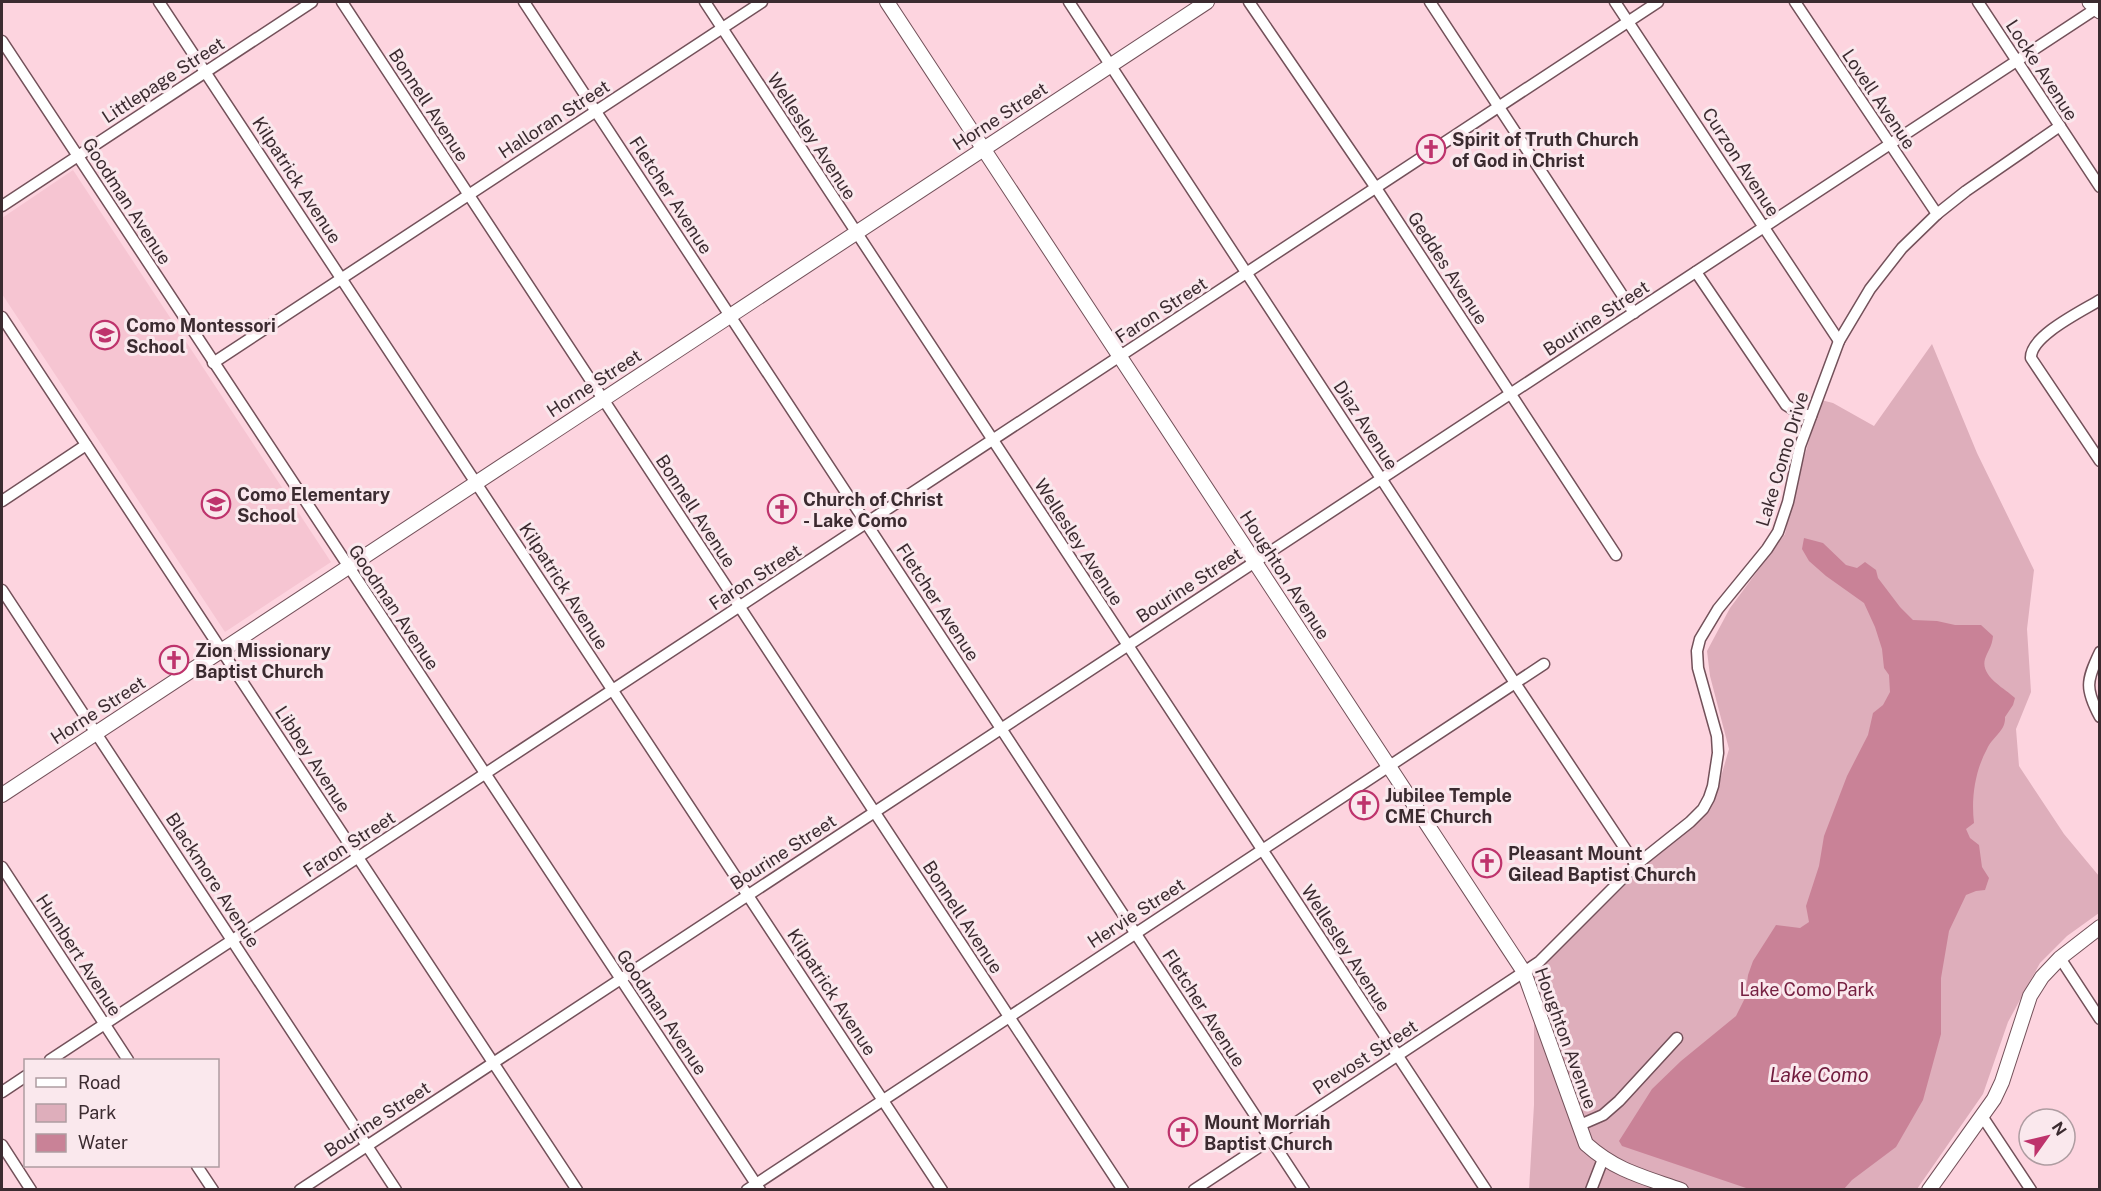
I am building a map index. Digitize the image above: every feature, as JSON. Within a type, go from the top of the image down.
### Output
[{"type":"street","name":"Kilpatrick Avenue","points":[[159,2],[942,1190]]},
{"type":"street","name":"Littlepage Street","points":[[2,206],[312,2]]},
{"type":"street","name":"Bonnell Avenue","points":[[342,2],[1123,1190]]},
{"type":"street","name":"Fletcher Avenue","points":[[524,2],[1304,1190]]},
{"type":"street","name":"Wellesley Avenue","points":[[705,2],[1486,1190]]},
{"type":"street","name":"Halloran Street","points":[[213,363],[762,2]]},
{"type":"street","name":"Houghton Avenue","points":[[887,2],[1524,972],[1586,1144],[1603,1159],[1620,1169],[1681,1190]]},
{"type":"street","name":"Diaz Avenue","points":[[1069,2],[1636,865]]},
{"type":"street","name":"Horne Street","points":[[2,795],[1207,2]]},
{"type":"street","name":"Geddes Avenue","points":[[1249,2],[1376,188],[1616,555]]},
{"type":"street","points":[[1430,2],[1634,313]]},
{"type":"street","name":"Curzon Avenue","points":[[1615,2],[1839,342]]},
{"type":"street","name":"Faron Street","points":[[52,1059],[1658,2]]},
{"type":"street","name":"Lovell Avenue","points":[[1795,2],[1937,214]]},
{"type":"street","name":"Locke Avenue","points":[[1978,2],[2100,187]]},
{"type":"street","name":"Bourine Street","points":[[300,1190],[1890,145],[2096,7]]},
{"type":"street","name":"Goodman Avenue","points":[[2,41],[620,979],[754,1187]]},
{"type":"street","name":"Lake Como Drive","points":[[1524,972],[1539,962],[1636,865],[1690,822],[1709,798],[1718,753],[1717,736],[1698,668],[1697,651],[1700,639],[1718,609],[1778,532],[1788,501],[1800,446],[1839,342],[1870,289],[1902,248],[1937,214],[1966,191],[2060,126]]},
{"type":"street","points":[[1696,272],[1786,405],[1797,412],[1811,416]]},
{"type":"street","points":[[2100,300],[2048,333],[2035,344],[2031,351],[2031,358],[2100,461]]},
{"type":"street","name":"Libbey Avenue","points":[[2,317],[578,1190]]},
{"type":"street","points":[[2,501],[86,445]]},
{"type":"street","name":"Blackmore Avenue","points":[[2,590],[396,1190]]},
{"type":"street","points":[[2100,652],[2093,666],[2087,688],[2100,717]]},
{"type":"street","name":"Hervie Street","points":[[754,1187],[882,1100],[1544,664]]},
{"type":"street","name":"Humbert Avenue","points":[[2,867],[127,1059]]},
{"type":"street","points":[[1929,1190],[1994,1099],[2002,1082],[2030,996],[2042,977],[2060,958],[2100,927]]},
{"type":"street","points":[[2060,958],[2100,1019]]},
{"type":"street","name":"Prevost Street","points":[[1194,1190],[1524,972]]},
{"type":"street","points":[[1580,1125],[1603,1115],[1619,1101],[1677,1038]]},
{"type":"street","points":[[2,1092],[24,1077]]},
{"type":"street","points":[[1982,1116],[2031,1190]]},
{"type":"street","points":[[2,1145],[31,1190]]},
{"type":"street","points":[[1591,1190],[1603,1159]]},
{"type":"street","points":[[198,1167],[213,1190]]},
{"type":"shaded area","points":[[73,170],[331,562],[225,632],[2,294],[2,218]]},
{"type":"green space","name":"Lake Como Park","points":[[1932,344],[1977,453],[2034,570],[2027,629],[2031,692],[2016,729],[2019,766],[2064,834],[2099,876],[2099,913],[2067,936],[2040,963],[2008,1022],[1983,1094],[1917,1189],[1529,1190],[1534,1105],[1534,974],[1714,801],[1729,749],[1710,676],[1707,651],[1730,608],[1785,534],[1793,495],[1821,400],[1833,403],[1874,426]]},
{"type":"water","name":"Lake Como","points":[[1804,538],[1823,543],[1846,565],[1857,568],[1865,562],[1876,570],[1878,578],[1913,620],[1937,621],[1955,625],[1981,625],[1993,636],[1985,659],[1986,671],[1994,681],[2015,698],[2001,730],[1983,757],[1977,775],[1973,804],[1974,823],[1966,829],[1970,838],[1979,845],[1982,867],[1989,878],[1985,890],[1966,895],[1949,931],[1941,978],[1941,1034],[1923,1100],[1896,1147],[1852,1180],[1844,1189],[1749,1189],[1622,1146],[1619,1141],[1652,1089],[1681,1061],[1736,1016],[1745,998],[1748,975],[1753,961],[1776,925],[1800,928],[1809,922],[1806,906],[1819,866],[1824,836],[1847,776],[1868,735],[1873,713],[1883,705],[1890,692],[1889,675],[1884,668],[1882,649],[1864,603],[1809,561],[1802,549]]},
{"type":"place","name":"Spirit of Truth Church of God in Christ","points":[[1431,149]]},
{"type":"place","name":"Como Montessori School","points":[[105,335]]},
{"type":"place","name":"Como Elementary School","points":[[216,504]]},
{"type":"place","name":"Church of Christ - Lake Como","points":[[782,509]]},
{"type":"place","name":"Zion Missionary Baptist Church","points":[[174,660]]},
{"type":"place","name":"Jubilee Temple CME Church","points":[[1364,805]]},
{"type":"place","name":"Pleasant Mount Gilead Baptist Church","points":[[1487,863]]},
{"type":"place","name":"Mount Morriah Baptist Church","points":[[1183,1132]]}]
